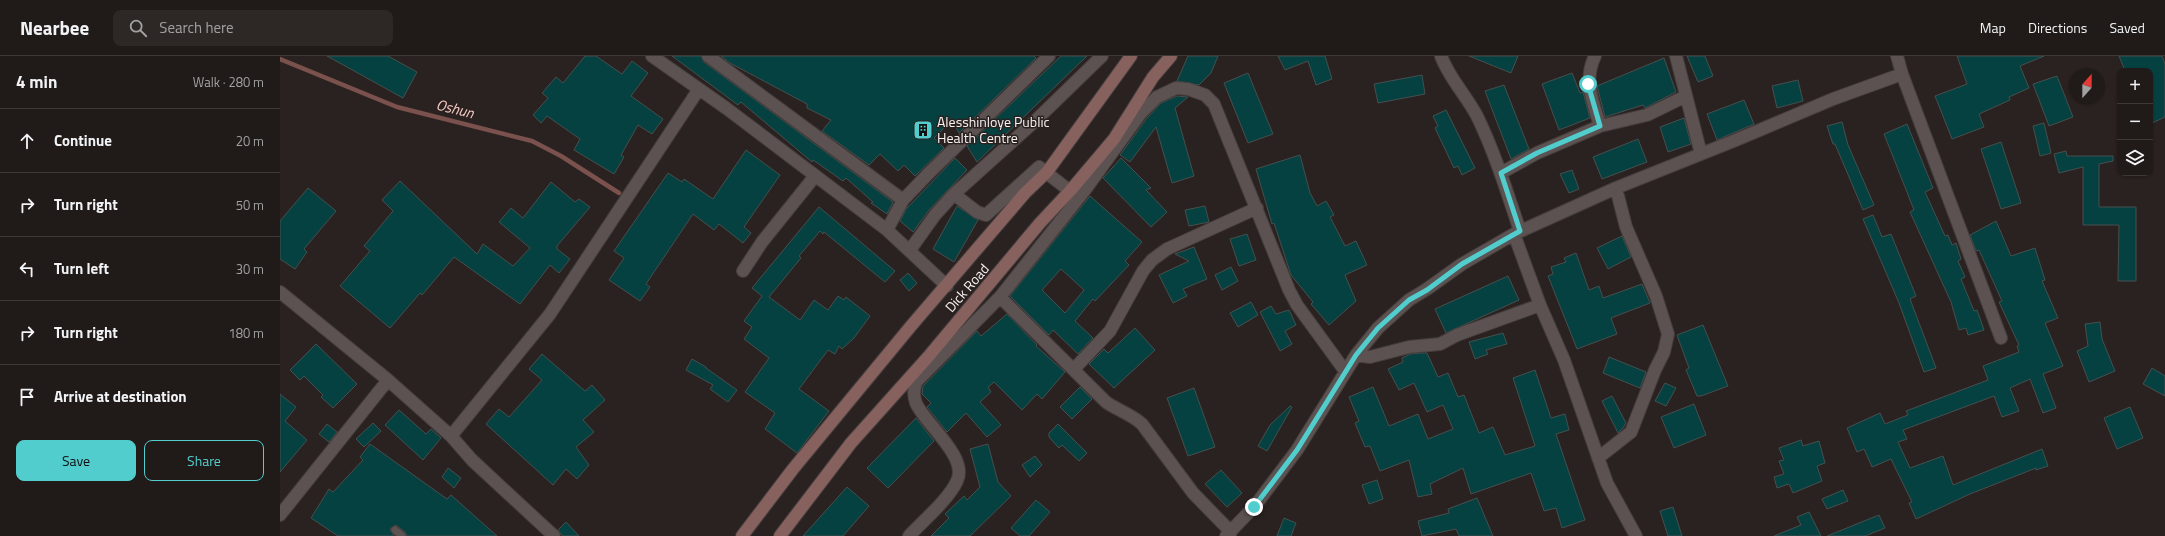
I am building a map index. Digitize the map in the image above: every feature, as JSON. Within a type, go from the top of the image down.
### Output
[{"type":"main road","name":"Dick Road","points":[[742,536],[797,463],[1025,193],[1047,172],[1131,56]]},
{"type":"main road","name":"Dick Road","points":[[780,536],[851,443],[992,283],[1040,223],[1070,191],[1114,139],[1152,77],[1172,56]]},
{"type":"street","points":[[652,56],[699,89],[887,230],[947,286]]},
{"type":"street","points":[[708,56],[904,200]]},
{"type":"street","points":[[887,230],[904,200],[1049,56]]},
{"type":"street","points":[[910,250],[935,215],[954,194],[1034,122],[1102,56]]},
{"type":"street","points":[[1441,56],[1445,68],[1476,115],[1501,173],[1517,232],[1540,305],[1564,360],[1607,483],[1636,536]]},
{"type":"street","points":[[1595,56],[1590,71],[1588,84],[1600,126]]},
{"type":"street","points":[[1676,56],[1702,154]]},
{"type":"street","points":[[1897,56],[1902,74],[2001,338]]},
{"type":"street","points":[[1000,297],[1106,402],[1135,417],[1142,424],[1193,493],[1228,534],[1254,507],[1297,450],[1356,355],[1378,328],[1409,300],[1427,290],[1462,264],[1517,232],[1616,188],[1833,99],[1902,74]]},
{"type":"street","points":[[909,536],[940,504],[957,482],[959,476],[959,467],[942,438],[917,404],[913,393],[916,382],[1000,297],[1085,190],[1141,113],[1157,97],[1176,88],[1188,89],[1205,95],[1214,104],[1289,290],[1297,305],[1345,371]]},
{"type":"street","points":[[451,436],[550,314],[699,89]]},
{"type":"street","points":[[1501,173],[1537,153],[1600,126],[1646,115],[1686,96]]},
{"type":"street","points":[[954,194],[977,212],[986,215],[1039,167],[1070,191]]},
{"type":"street","points":[[743,271],[762,242],[815,176]]},
{"type":"street","points":[[1598,458],[1631,432],[1655,370],[1664,352],[1668,334],[1656,296],[1626,227],[1616,188]]},
{"type":"street","points":[[1074,370],[1110,330],[1143,271],[1152,260],[1167,249],[1257,208]]},
{"type":"street","points":[[280,292],[388,380],[451,436],[472,460],[554,536]]},
{"type":"street","points":[[1356,355],[1370,357],[1409,347],[1440,344],[1458,335],[1540,305]]},
{"type":"street","points":[[280,515],[388,380]]},
{"type":"lane","points":[[395,530],[402,536]]},
{"type":"building","points":[[327,56],[388,56],[417,72],[403,98]]},
{"type":"building","points":[[585,56],[596,56],[622,74],[632,61],[648,73],[631,96],[663,119],[652,134],[638,125],[621,155],[624,157],[614,174],[574,150],[580,139],[547,116],[541,123],[533,115],[548,98],[542,93],[556,77],[563,83]]},
{"type":"building","points":[[672,56],[701,56],[704,62],[893,202],[887,214],[871,203],[873,202],[846,178],[843,181],[813,160],[812,162],[741,102],[738,105]]},
{"type":"building","points":[[721,56],[1034,56],[1036,58],[959,133],[952,120],[934,138],[944,148],[915,176],[904,165],[898,171],[880,154],[869,165],[822,131],[831,120],[807,108],[807,104],[730,63]]},
{"type":"building","points":[[1061,56],[1087,56],[977,162],[967,146]]},
{"type":"building","points":[[1188,56],[1218,56],[1211,73],[1199,85],[1177,81]]},
{"type":"building","points":[[1278,56],[1325,56],[1332,79],[1316,85],[1308,61],[1285,70]]},
{"type":"building","points":[[1469,56],[1518,56],[1511,73]]},
{"type":"building","points":[[1687,56],[1705,56],[1713,76],[1698,82]]},
{"type":"building","points":[[1957,56],[2044,56],[2020,66],[2029,88],[2009,97],[2010,100],[1979,114],[1984,127],[1952,139],[1935,96],[1967,84]]},
{"type":"building","points":[[2119,56],[2162,56],[2165,64],[2165,117],[2153,123],[2153,68],[2124,68]]},
{"type":"building","points":[[1664,58],[1676,92],[1645,108],[1643,105],[1605,117],[1597,86]]},
{"type":"building","points":[[1248,73],[1273,134],[1248,143],[1224,83]]},
{"type":"building","points":[[1572,73],[1580,93],[1583,92],[1590,118],[1559,130],[1542,84]]},
{"type":"building","points":[[1422,75],[1425,94],[1378,103],[1374,84]]},
{"type":"building","points":[[2057,76],[2073,117],[2049,126],[2033,84]]},
{"type":"building","points":[[1798,80],[1803,101],[1777,108],[1772,86]]},
{"type":"building","points":[[1504,85],[1529,149],[1511,159],[1485,91]]},
{"type":"building","points":[[1177,96],[1188,97],[1175,108],[1194,176],[1172,183],[1156,127],[1130,162],[1120,155],[1147,118],[1161,103]]},
{"type":"building","points":[[1744,100],[1754,124],[1717,140],[1707,114]]},
{"type":"building","points":[[1446,110],[1475,168],[1462,175],[1458,166],[1454,168],[1435,128],[1438,126],[1433,116]]},
{"type":"building","points":[[1684,118],[1691,144],[1668,152],[1660,127]]},
{"type":"building","points":[[1842,122],[1848,145],[1874,205],[1863,210],[1835,144],[1833,144],[1827,126]]},
{"type":"building","points":[[2044,123],[2051,153],[2040,156],[2033,126]]},
{"type":"building","points":[[1907,124],[1933,188],[1925,192],[1945,236],[1948,235],[1952,245],[1956,243],[1961,259],[1958,261],[1965,277],[1961,279],[1974,311],[1977,310],[1984,330],[1968,335],[1966,328],[1959,330],[1951,302],[1910,212],[1914,210],[1884,134]]},
{"type":"building","points":[[1638,139],[1647,162],[1602,179],[1593,157]]},
{"type":"building","points":[[2001,142],[2021,203],[2001,209],[1981,149]]},
{"type":"building","points":[[746,150],[780,175],[744,227],[751,233],[743,243],[719,224],[714,230],[693,214],[646,284],[650,287],[640,301],[609,280],[624,258],[614,251],[668,173],[682,182],[684,179],[713,199]]},
{"type":"building","points":[[2066,151],[2067,156],[2113,156],[2113,161],[2099,164],[2099,207],[2136,207],[2136,281],[2118,281],[2119,225],[2083,225],[2083,167],[2059,173],[2054,154]]},
{"type":"building","points":[[1300,155],[1310,193],[1317,206],[1326,201],[1334,215],[1330,217],[1345,246],[1356,241],[1367,265],[1345,275],[1356,301],[1329,325],[1311,304],[1313,302],[1291,275],[1274,223],[1272,224],[1256,169]]},
{"type":"building","points":[[955,158],[967,170],[929,210],[913,232],[900,221],[906,209]]},
{"type":"building","points":[[1121,158],[1151,188],[1146,190],[1167,212],[1151,227],[1103,178]]},
{"type":"building","points":[[1572,170],[1579,189],[1569,193],[1560,174]]},
{"type":"building","points":[[400,181],[477,254],[483,244],[513,266],[530,248],[499,222],[511,208],[523,218],[551,182],[575,202],[579,199],[590,207],[557,246],[557,249],[570,259],[559,273],[550,265],[520,304],[454,257],[422,295],[420,293],[390,328],[340,286],[370,251],[364,246],[393,211],[382,200]]},
{"type":"building","points":[[308,188],[336,211],[304,249],[307,252],[295,269],[280,259],[280,221]]},
{"type":"building","points":[[1090,196],[1142,242],[1125,261],[1129,265],[1095,301],[1093,299],[1075,321],[1093,338],[1078,354],[1053,330],[1049,335],[1010,296]],"holes":[[[1061,269],[1084,290],[1065,313],[1042,290]]]},
{"type":"building","points":[[957,206],[978,220],[954,262],[933,249]]},
{"type":"building","points":[[1205,206],[1209,222],[1189,226],[1185,210]]},
{"type":"building","points":[[819,207],[895,271],[885,282],[824,232],[823,234],[820,231],[799,256],[801,258],[769,297],[800,320],[814,300],[828,310],[838,296],[844,300],[846,297],[870,316],[854,338],[842,349],[839,346],[835,354],[828,350],[799,389],[829,411],[797,453],[765,429],[775,413],[745,392],[769,358],[744,339],[752,327],[744,321],[762,296],[752,288]]},
{"type":"building","points":[[1873,215],[1882,237],[1891,234],[1916,296],[1910,299],[1936,368],[1924,372],[1899,303],[1863,219]]},
{"type":"building","points":[[1996,221],[2011,256],[2035,248],[2045,280],[2042,281],[2058,318],[2045,323],[2063,366],[2043,374],[2056,408],[2043,413],[2030,379],[2010,388],[2019,411],[2002,417],[1994,396],[1903,430],[1907,439],[1898,442],[1910,468],[1943,456],[1953,485],[2042,449],[2048,466],[2036,470],[2036,468],[1970,494],[1916,519],[1909,503],[1912,502],[1891,459],[1872,467],[1864,449],[1857,452],[1847,428],[1880,413],[1885,424],[1908,415],[1906,411],[1988,380],[1983,366],[2019,352],[2017,346],[2019,345],[1999,302],[2002,301],[1979,250],[1976,251],[1970,235]]},
{"type":"building","points":[[1247,234],[1256,260],[1239,266],[1230,239]]},
{"type":"building","points":[[1622,236],[1631,257],[1608,269],[1597,248]]},
{"type":"building","points":[[1194,247],[1207,279],[1183,289],[1187,296],[1173,303],[1159,275],[1189,261],[1175,254]]},
{"type":"building","points":[[1576,253],[1589,290],[1599,286],[1603,298],[1642,284],[1650,303],[1611,318],[1617,334],[1577,349],[1548,276],[1553,274],[1551,267],[1566,262],[1564,258]]},
{"type":"building","points":[[1231,267],[1238,281],[1222,290],[1215,275]]},
{"type":"building","points":[[908,273],[917,283],[909,291],[900,280]]},
{"type":"building","points":[[1508,276],[1519,300],[1446,333],[1435,309]]},
{"type":"building","points":[[1251,302],[1258,315],[1238,327],[1230,313]]},
{"type":"building","points":[[1271,306],[1276,314],[1289,310],[1296,325],[1285,331],[1292,344],[1280,351],[1260,312]]},
{"type":"building","points":[[1007,314],[1037,345],[1036,346],[1065,372],[1042,399],[1037,394],[1022,410],[994,382],[988,387],[991,392],[980,402],[1001,425],[987,437],[966,413],[947,432],[927,407],[931,403],[922,394],[923,386],[977,331],[981,336]]},
{"type":"building","points":[[2100,322],[2102,339],[2115,371],[2089,382],[2077,351],[2088,346],[2085,324]]},
{"type":"building","points":[[1703,325],[1728,386],[1701,396],[1697,396],[1686,370],[1689,368],[1677,335]]},
{"type":"building","points":[[1135,328],[1155,350],[1114,388],[1089,364],[1104,349],[1108,353]]},
{"type":"building","points":[[1503,333],[1507,344],[1486,350],[1488,354],[1475,359],[1469,342]]},
{"type":"building","points":[[316,344],[357,384],[333,408],[321,397],[323,395],[304,376],[300,380],[290,370]]},
{"type":"building","points":[[1427,353],[1438,377],[1448,373],[1458,397],[1464,395],[1479,433],[1493,427],[1505,455],[1535,446],[1513,378],[1535,370],[1551,418],[1565,414],[1569,430],[1556,434],[1585,520],[1562,528],[1556,508],[1544,511],[1531,473],[1471,494],[1463,468],[1430,484],[1432,494],[1418,497],[1409,460],[1380,471],[1370,446],[1365,447],[1355,423],[1359,421],[1349,397],[1373,387],[1389,426],[1418,414],[1428,439],[1453,429],[1443,405],[1427,412],[1414,383],[1399,390],[1388,369],[1403,362],[1402,358],[1410,354]]},
{"type":"building","points":[[542,354],[585,391],[592,385],[605,400],[583,420],[594,432],[576,447],[589,465],[577,479],[566,469],[553,485],[486,424],[499,409],[509,417],[542,380],[529,369]]},
{"type":"building","points":[[1609,357],[1646,372],[1640,388],[1603,373]]},
{"type":"building","points":[[692,359],[706,367],[737,390],[728,402],[710,389],[713,385],[686,370]]},
{"type":"building","points":[[2152,368],[2165,376],[2165,396],[2143,384]]},
{"type":"building","points":[[1665,383],[1676,388],[1666,406],[1655,401]]},
{"type":"building","points":[[1080,387],[1092,399],[1072,419],[1060,407]]},
{"type":"building","points":[[1194,388],[1215,447],[1188,456],[1167,398]]},
{"type":"building","points":[[280,394],[296,407],[285,421],[307,440],[280,472]]},
{"type":"building","points":[[1612,396],[1626,423],[1618,433],[1602,401]]},
{"type":"building","points":[[1694,404],[1706,435],[1674,448],[1661,417]]},
{"type":"building","points":[[1290,406],[1292,407],[1267,451],[1258,446],[1270,425]]},
{"type":"building","points":[[2130,407],[2143,438],[2117,449],[2104,418]]},
{"type":"building","points":[[399,410],[426,434],[431,429],[441,438],[423,460],[385,425]]},
{"type":"building","points":[[916,418],[934,441],[888,488],[867,468]]},
{"type":"building","points":[[373,423],[381,431],[364,447],[356,439]]},
{"type":"building","points":[[327,424],[337,432],[329,442],[319,434]]},
{"type":"building","points":[[1058,424],[1087,453],[1079,461],[1062,445],[1059,448],[1049,437],[1049,433]]},
{"type":"building","points":[[1801,440],[1803,446],[1819,441],[1825,463],[1817,466],[1822,481],[1793,493],[1789,484],[1777,488],[1774,477],[1784,474],[1779,461],[1784,460],[1779,448]]},
{"type":"building","points":[[370,444],[447,499],[451,495],[497,536],[407,536],[405,532],[396,525],[390,529],[394,536],[338,536],[311,518],[329,489],[333,492],[363,460],[360,457]]},
{"type":"building","points":[[988,444],[998,482],[1011,496],[970,536],[931,536],[949,518],[945,514],[964,496],[967,500],[980,487],[970,449]]},
{"type":"building","points":[[1035,456],[1042,465],[1030,477],[1022,465]]},
{"type":"building","points":[[448,468],[461,478],[454,488],[442,477]]},
{"type":"building","points":[[1221,470],[1242,493],[1227,507],[1205,484]]},
{"type":"building","points":[[1377,480],[1383,499],[1369,504],[1362,485]]},
{"type":"building","points":[[847,487],[869,506],[843,536],[803,536]]},
{"type":"building","points":[[1843,490],[1848,501],[1827,509],[1822,499]]},
{"type":"building","points":[[1477,498],[1493,536],[1459,536],[1456,529],[1422,536],[1418,521],[1449,513],[1448,509]]},
{"type":"building","points":[[1036,500],[1050,512],[1029,536],[1020,536],[1011,528]]},
{"type":"building","points":[[1673,507],[1682,536],[1668,536],[1660,511]]},
{"type":"building","points":[[1809,512],[1821,536],[1774,536],[1801,525],[1797,517]]},
{"type":"building","points":[[1879,515],[1885,528],[1865,536],[1827,536]]},
{"type":"building","points":[[1284,518],[1296,523],[1291,536],[1277,536]]},
{"type":"building","points":[[566,522],[579,536],[563,536],[561,534],[558,530]]},
{"type":"waterway","name":"Oshun","points":[[280,59],[397,107],[532,141],[561,156],[619,193]]},
{"type":"place","name":"Alesshinloye Public Health Centre","points":[[923,130]]},
{"type":"route","points":[[1254,507],[1297,450],[1356,355],[1378,328],[1409,300],[1427,290],[1462,264],[1520,231],[1501,173],[1537,153],[1600,126],[1588,84]]}]
